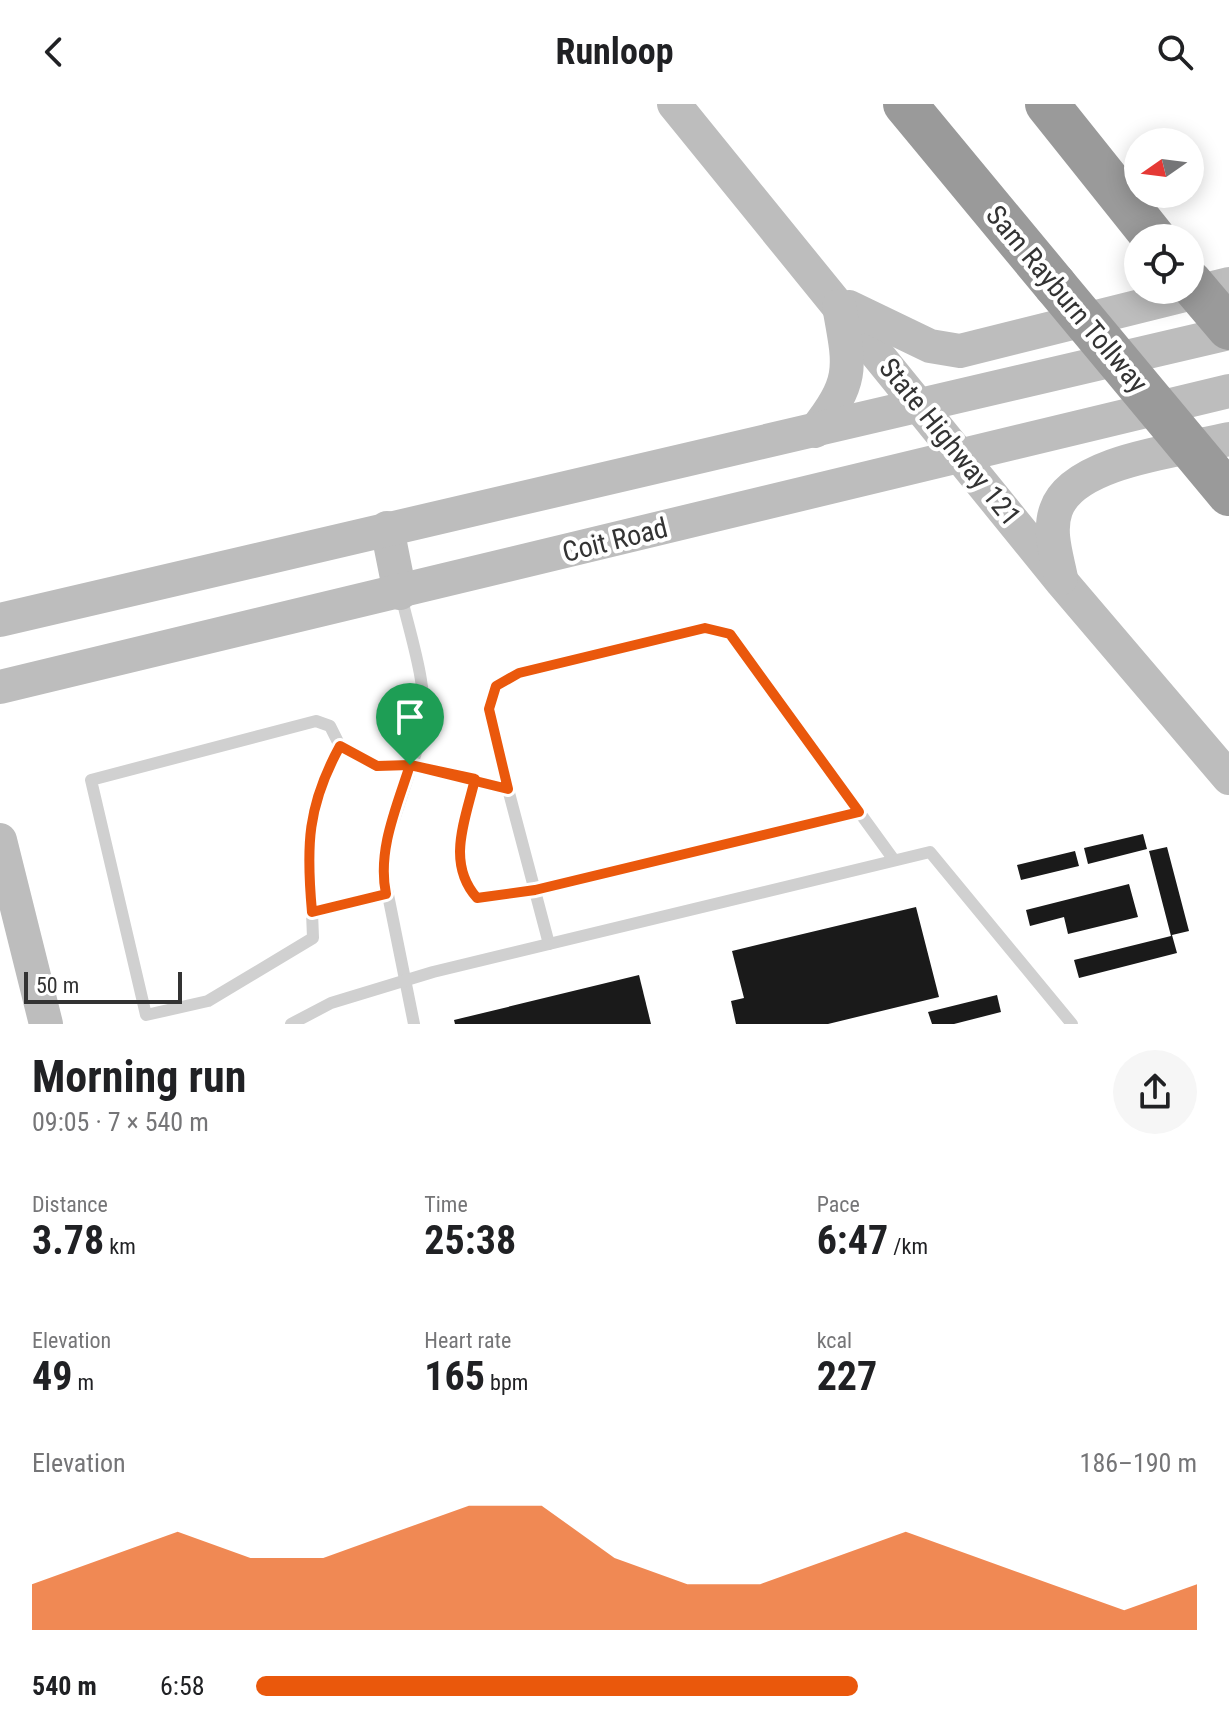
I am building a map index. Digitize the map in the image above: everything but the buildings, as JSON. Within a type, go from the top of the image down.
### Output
[{"type":"highway","name":"Sam Rayburn Tollway","points":[[905,104],[1229,494]]},
{"type":"highway","points":[[1047,104],[1143,224]]},
{"type":"highway","points":[[1204,299],[1229,330]]},
{"type":"main road","name":"State Highway 121","points":[[674,104],[923,406],[1062,582],[1229,778]]},
{"type":"main road","points":[[838,302],[930,346],[960,351],[1229,284]]},
{"type":"main road","points":[[815,431],[839,400],[847,380],[847,351],[838,302]]},
{"type":"main road","points":[[0,620],[923,406],[1229,330]]},
{"type":"main road","name":"Coit Road","points":[[0,687],[1229,391]]},
{"type":"main road","points":[[1062,582],[1053,539],[1056,510],[1074,483],[1101,469],[1229,439]]},
{"type":"main road","points":[[387,528],[400,593]]},
{"type":"main road","points":[[0,840],[46,1024]]},
{"type":"lane","points":[[400,593],[424,692],[423,731],[386,844],[383,870],[414,1024]]},
{"type":"lane","points":[[549,944],[489,709],[496,686],[519,673],[705,628],[730,634],[894,860]]},
{"type":"lane","points":[[340,746],[320,782],[308,827],[313,938],[208,1001],[146,1015],[91,780],[316,721],[330,726],[340,746],[377,766],[410,765],[508,789]]},
{"type":"lane","points":[[475,779],[457,857],[463,882],[477,898],[535,890],[859,812]]},
{"type":"lane","points":[[291,1024],[331,1003],[404,981],[930,852],[1072,1024]]},
{"type":"lane","points":[[312,912],[386,894]]},
{"type":"route","points":[[410,765],[386,844],[383,870],[386,894],[312,912],[307,862],[308,827],[320,782],[340,746],[377,766],[410,765],[475,779],[508,789],[489,709],[496,686],[519,673],[705,628],[730,634],[859,812],[535,890],[477,898],[463,882],[457,857],[475,779],[410,765]]}]
